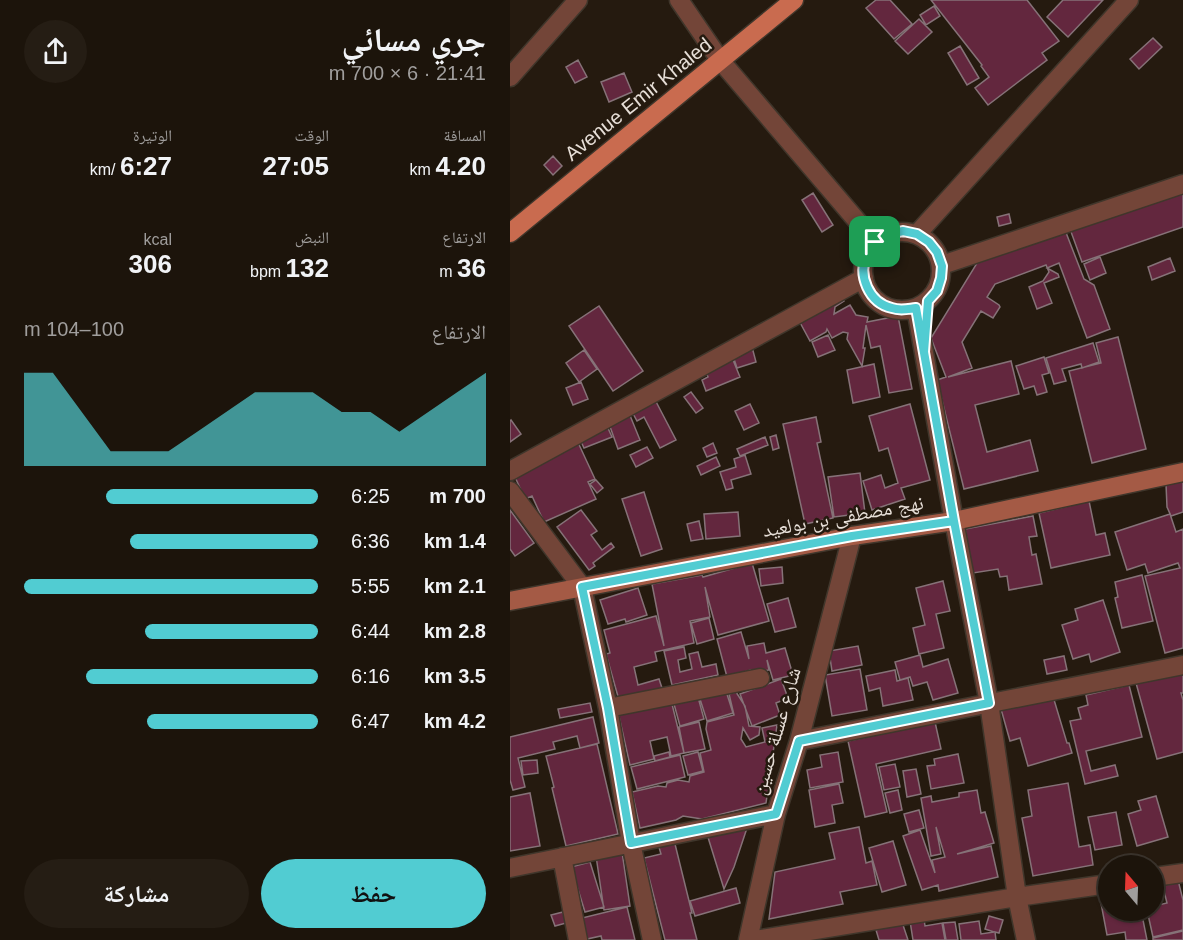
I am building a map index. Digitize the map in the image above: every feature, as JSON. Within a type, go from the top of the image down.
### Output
[{"type":"main road","name":"Avenue Emir Khaled","points":[[510,232],[794,0]]},
{"type":"main road","name":"نهج مصطفى بن بولعيد","points":[[510,601],[852,536],[954,521],[1183,472]]},
{"type":"street","points":[[510,77],[578,0]]},
{"type":"street","points":[[679,0],[720,60],[875,242]]},
{"type":"street","points":[[917,234],[1129,0]]},
{"type":"street","points":[[942,266],[1183,184]]},
{"type":"street","points":[[903,231],[917,234],[929,242],[937,252],[942,266],[937,291],[922,304],[903,310],[890,308],[868,291],[863,266],[867,253],[875,242],[890,234],[903,231]]},
{"type":"street","points":[[510,471],[864,278]]},
{"type":"street","points":[[922,304],[924,352],[989,703],[1017,897],[1026,940]]},
{"type":"street","points":[[510,491],[582,587],[608,708],[631,843],[652,940]]},
{"type":"street","name":"شارع عسلة حسين","points":[[748,940],[776,814],[799,741],[852,536]]},
{"type":"street","points":[[799,741],[1183,665]]},
{"type":"street","points":[[608,708],[760,678]]},
{"type":"street","points":[[510,868],[776,814]]},
{"type":"street","points":[[562,857],[578,940]]},
{"type":"street","points":[[1164,876],[1183,873]]},
{"type":"street","points":[[755,940],[1098,885]]},
{"type":"building","points":[[876,0],[890,0],[912,24],[894,39],[866,8]]},
{"type":"building","points":[[931,0],[1027,0],[1059,41],[1042,53],[1047,60],[988,105],[975,88],[989,77]]},
{"type":"building","points":[[1063,0],[1103,0],[1068,37],[1047,17]]},
{"type":"building","points":[[934,6],[940,16],[926,25],[920,15]]},
{"type":"building","points":[[919,19],[932,32],[908,54],[895,41]]},
{"type":"building","points":[[1153,38],[1162,47],[1139,69],[1130,59]]},
{"type":"building","points":[[960,46],[979,78],[967,85],[948,53]]},
{"type":"building","points":[[578,60],[587,77],[575,83],[566,67]]},
{"type":"building","points":[[624,73],[632,92],[609,102],[601,82]]},
{"type":"building","points":[[553,156],[562,166],[553,175],[544,165]]},
{"type":"building","points":[[1183,189],[1183,227],[1082,262],[1070,229]]},
{"type":"building","points":[[813,193],[833,225],[822,232],[802,200]]},
{"type":"building","points":[[1009,214],[1011,223],[999,226],[997,217]]},
{"type":"building","points":[[1065,230],[1084,279],[1094,285],[1110,329],[1087,338],[1059,263],[1047,268],[1046,265],[995,284],[987,297],[1000,307],[993,318],[981,311],[962,342],[972,368],[948,377],[1011,361],[1019,394],[975,405],[987,452],[1030,440],[1038,471],[964,489],[937,380],[946,377],[931,338],[977,263]]},
{"type":"building","points":[[1100,257],[1106,273],[1090,280],[1084,264]]},
{"type":"building","points":[[1170,258],[1175,271],[1152,280],[1148,267]]},
{"type":"building","points":[[1047,268],[1059,277],[1044,283],[1052,303],[1037,309],[1029,287],[1043,281],[1049,272]]},
{"type":"building","points":[[839,292],[844,301],[835,307],[834,314],[850,305],[856,315],[868,317],[867,322],[898,316],[912,389],[889,393],[880,346],[871,348],[866,325],[862,366],[847,339],[848,333],[843,332],[832,338],[827,329],[826,332],[810,341],[796,315]]},
{"type":"building","points":[[599,306],[643,371],[613,391],[569,326]]},
{"type":"building","points":[[828,335],[835,350],[818,357],[812,342]]},
{"type":"building","points":[[1118,337],[1146,449],[1092,463],[1069,371],[1101,363],[1096,343]]},
{"type":"building","points":[[1093,343],[1099,362],[1082,368],[1081,364],[1062,369],[1066,381],[1054,384],[1046,358]]},
{"type":"building","points":[[752,347],[756,362],[737,368],[732,353]]},
{"type":"building","points":[[584,350],[597,369],[579,382],[566,363]]},
{"type":"building","points":[[731,355],[740,377],[706,391],[702,380],[708,377],[703,366]]},
{"type":"building","points":[[1044,357],[1049,373],[1042,375],[1047,392],[1037,395],[1034,386],[1024,389],[1016,366]]},
{"type":"building","points":[[874,364],[880,397],[853,403],[847,370]]},
{"type":"building","points":[[581,382],[588,399],[573,405],[566,388]]},
{"type":"building","points":[[691,392],[703,408],[696,413],[684,397]]},
{"type":"building","points":[[652,394],[676,440],[660,448],[644,417],[637,421],[629,406]]},
{"type":"building","points":[[750,404],[759,423],[744,430],[735,411]]},
{"type":"building","points":[[910,404],[930,480],[901,488],[905,499],[872,510],[863,481],[881,475],[885,488],[898,483],[888,448],[879,451],[869,416]]},
{"type":"building","points":[[629,413],[640,440],[618,449],[608,421]]},
{"type":"building","points":[[816,417],[821,442],[817,443],[833,518],[805,524],[783,424]]},
{"type":"building","points":[[510,421],[521,434],[510,442]]},
{"type":"building","points":[[607,426],[612,437],[584,448],[579,437]]},
{"type":"building","points":[[776,435],[779,448],[773,450],[770,437]]},
{"type":"building","points":[[575,436],[595,479],[588,482],[596,499],[544,522],[532,496],[525,499],[510,466]]},
{"type":"building","points":[[765,437],[768,445],[740,456],[737,449]]},
{"type":"building","points":[[713,443],[717,453],[707,457],[703,448]]},
{"type":"building","points":[[647,447],[653,458],[636,467],[630,455]]},
{"type":"building","points":[[745,455],[751,474],[731,480],[733,488],[726,490],[720,472],[736,467],[734,459]]},
{"type":"building","points":[[716,457],[720,466],[701,475],[697,466]]},
{"type":"building","points":[[860,473],[865,513],[834,517],[828,477]]},
{"type":"building","points":[[596,480],[603,488],[597,493],[590,484]]},
{"type":"building","points":[[1183,480],[1183,512],[1171,516],[1167,507],[1166,484]]},
{"type":"building","points":[[644,492],[662,549],[641,556],[622,499]]},
{"type":"building","points":[[1089,501],[1096,535],[1105,533],[1110,555],[1051,568],[1039,513]]},
{"type":"building","points":[[510,510],[534,543],[515,556],[510,549]]},
{"type":"building","points":[[581,510],[597,531],[591,535],[602,550],[611,543],[614,547],[593,563],[595,566],[589,570],[557,527]]},
{"type":"building","points":[[738,512],[740,536],[706,539],[704,514]]},
{"type":"building","points":[[1170,514],[1176,532],[1183,529],[1183,648],[1165,653],[1145,576],[1180,568],[1178,563],[1148,573],[1145,564],[1127,570],[1115,532]]},
{"type":"building","points":[[1033,516],[1037,536],[1029,537],[1032,555],[1036,554],[1042,584],[1009,590],[1007,576],[1000,577],[998,569],[973,573],[965,529]]},
{"type":"building","points":[[699,521],[703,539],[691,541],[687,524]]},
{"type":"building","points":[[752,563],[769,621],[718,635],[705,587],[710,617],[690,621],[694,643],[655,652],[657,661],[634,667],[638,685],[659,679],[662,688],[619,700],[606,654],[610,653],[604,630],[656,616],[664,646],[652,584],[702,575],[703,577]]},
{"type":"building","points":[[782,567],[783,583],[761,586],[759,569]]},
{"type":"building","points":[[1142,575],[1153,621],[1122,628],[1115,598],[1118,597],[1115,582]]},
{"type":"building","points":[[943,581],[950,611],[936,614],[944,648],[919,654],[913,628],[925,625],[916,588]]},
{"type":"building","points":[[638,588],[647,615],[626,622],[625,619],[608,624],[600,600]]},
{"type":"building","points":[[788,598],[796,627],[775,632],[767,604]]},
{"type":"building","points":[[1103,600],[1120,652],[1091,662],[1089,654],[1073,659],[1062,625],[1078,620],[1075,609]]},
{"type":"building","points":[[709,618],[714,639],[697,644],[691,623]]},
{"type":"building","points":[[741,632],[749,659],[747,646],[764,643],[766,653],[785,648],[793,675],[773,680],[767,660],[769,670],[752,673],[751,670],[727,677],[717,639]]},
{"type":"building","points":[[858,646],[862,665],[832,671],[829,651]]},
{"type":"building","points":[[684,647],[686,658],[678,660],[680,672],[692,669],[689,654],[698,652],[702,667],[716,664],[718,675],[672,685],[664,651]]},
{"type":"building","points":[[920,655],[923,667],[948,659],[958,693],[933,700],[927,682],[913,686],[910,677],[900,680],[895,662]]},
{"type":"building","points":[[1064,656],[1067,670],[1047,674],[1044,660]]},
{"type":"building","points":[[860,669],[867,710],[832,716],[825,675]]},
{"type":"building","points":[[895,670],[897,681],[908,678],[913,700],[883,706],[880,688],[869,691],[866,676]]},
{"type":"building","points":[[1183,670],[1183,693],[1181,693],[1183,752],[1157,759],[1136,683]]},
{"type":"building","points":[[781,679],[788,698],[776,703],[780,715],[752,726],[740,694]]},
{"type":"building","points":[[1129,685],[1142,737],[1086,751],[1091,771],[1115,765],[1118,776],[1085,784],[1070,721],[1081,719],[1078,708],[1088,705],[1086,695]]},
{"type":"building","points":[[726,691],[733,713],[707,721],[700,699]]},
{"type":"building","points":[[736,692],[745,706],[749,726],[760,727],[759,735],[750,740],[743,728],[741,739],[746,747],[765,742],[762,728],[777,725],[766,803],[702,819],[683,816],[676,820],[640,828],[632,792],[658,786],[666,787],[667,783],[678,780],[689,782],[690,776],[704,772],[700,753],[711,750],[706,729],[707,722],[734,715],[729,694]]},
{"type":"building","points":[[1052,693],[1072,753],[1028,766],[1020,738],[1010,741],[1001,709]]},
{"type":"building","points":[[698,697],[704,719],[680,726],[674,704]]},
{"type":"building","points":[[671,700],[684,753],[671,756],[667,737],[650,741],[654,759],[630,765],[618,712]]},
{"type":"building","points":[[590,703],[592,712],[560,718],[558,709]]},
{"type":"building","points":[[593,717],[599,743],[580,748],[577,736],[553,742],[555,749],[518,758],[525,787],[513,790],[510,780],[510,737]]},
{"type":"building","points":[[699,722],[705,749],[684,753],[679,727]]},
{"type":"building","points":[[935,722],[941,749],[876,764],[887,812],[865,817],[848,741]]},
{"type":"building","points":[[597,744],[618,834],[566,846],[546,756]]},
{"type":"building","points":[[669,752],[670,757],[655,761],[654,756]]},
{"type":"building","points":[[698,752],[703,771],[688,775],[683,756]]},
{"type":"building","points":[[838,752],[843,782],[810,788],[807,770],[822,767],[820,755]]},
{"type":"building","points":[[958,754],[964,783],[931,789],[927,766],[935,765],[934,759]]},
{"type":"building","points":[[680,755],[685,777],[637,789],[631,767]]},
{"type":"building","points":[[537,760],[538,773],[523,775],[521,761]]},
{"type":"building","points":[[895,764],[900,787],[884,790],[879,767]]},
{"type":"building","points":[[916,769],[921,794],[907,797],[903,771]]},
{"type":"building","points":[[1068,783],[1079,847],[1090,845],[1093,865],[1033,876],[1022,818],[1032,816],[1028,790]]},
{"type":"building","points":[[839,784],[843,803],[832,805],[835,823],[815,827],[809,790]]},
{"type":"building","points":[[898,790],[902,810],[890,813],[885,793]]},
{"type":"building","points":[[977,790],[981,813],[985,812],[994,843],[957,854],[991,846],[998,877],[939,891],[938,885],[922,890],[903,836],[920,830],[935,873],[932,860],[945,857],[936,827],[941,854],[931,856],[921,798],[931,796],[932,802],[959,797],[959,793]]},
{"type":"building","points":[[530,793],[540,846],[510,851],[510,797]]},
{"type":"building","points":[[1156,796],[1168,837],[1137,846],[1128,814],[1141,810],[1138,801]]},
{"type":"building","points":[[919,810],[924,828],[909,832],[904,814]]},
{"type":"building","points":[[1116,812],[1122,845],[1095,850],[1088,817]]},
{"type":"building","points":[[859,827],[866,863],[872,861],[877,885],[840,892],[843,904],[769,919],[775,872],[835,859],[829,833]]},
{"type":"building","points":[[747,828],[734,867],[724,889],[707,834]]},
{"type":"building","points":[[674,840],[697,940],[665,940],[644,858],[661,854],[658,844]]},
{"type":"building","points":[[893,841],[906,885],[882,892],[869,848]]},
{"type":"building","points":[[622,852],[630,906],[604,910],[596,856]]},
{"type":"building","points":[[590,862],[604,907],[585,912],[571,867]]},
{"type":"building","points":[[1177,876],[1183,900],[1183,930],[1153,937],[1149,921],[1164,921],[1164,904],[1167,903],[1164,878]]},
{"type":"building","points":[[736,888],[740,903],[695,916],[690,901]]},
{"type":"building","points":[[627,907],[635,940],[602,940],[601,936],[587,939],[582,918]]},
{"type":"building","points":[[563,912],[566,923],[555,926],[551,915]]},
{"type":"building","points":[[989,916],[1003,920],[999,933],[995,932],[996,940],[961,940],[959,924],[979,921],[981,934],[994,932],[985,929]]},
{"type":"building","points":[[924,919],[925,926],[942,923],[945,940],[913,940],[910,921]]},
{"type":"building","points":[[1104,921],[1143,921],[1147,940],[1126,940],[1125,932],[1107,935]]},
{"type":"building","points":[[902,922],[908,940],[879,940],[876,930]]},
{"type":"building","points":[[955,922],[958,940],[946,940],[943,923]]},
{"type":"building","points":[[1183,931],[1183,940],[1153,940],[1153,938]]},
{"type":"route","points":[[903,231],[917,234],[929,242],[937,252],[942,266],[937,291],[928,301],[924,352],[989,703],[799,741],[776,814],[631,843],[608,708],[582,587],[852,536],[954,521],[916,308],[903,310],[890,308],[868,291],[863,266],[867,253],[875,242],[890,234],[903,231]]}]
